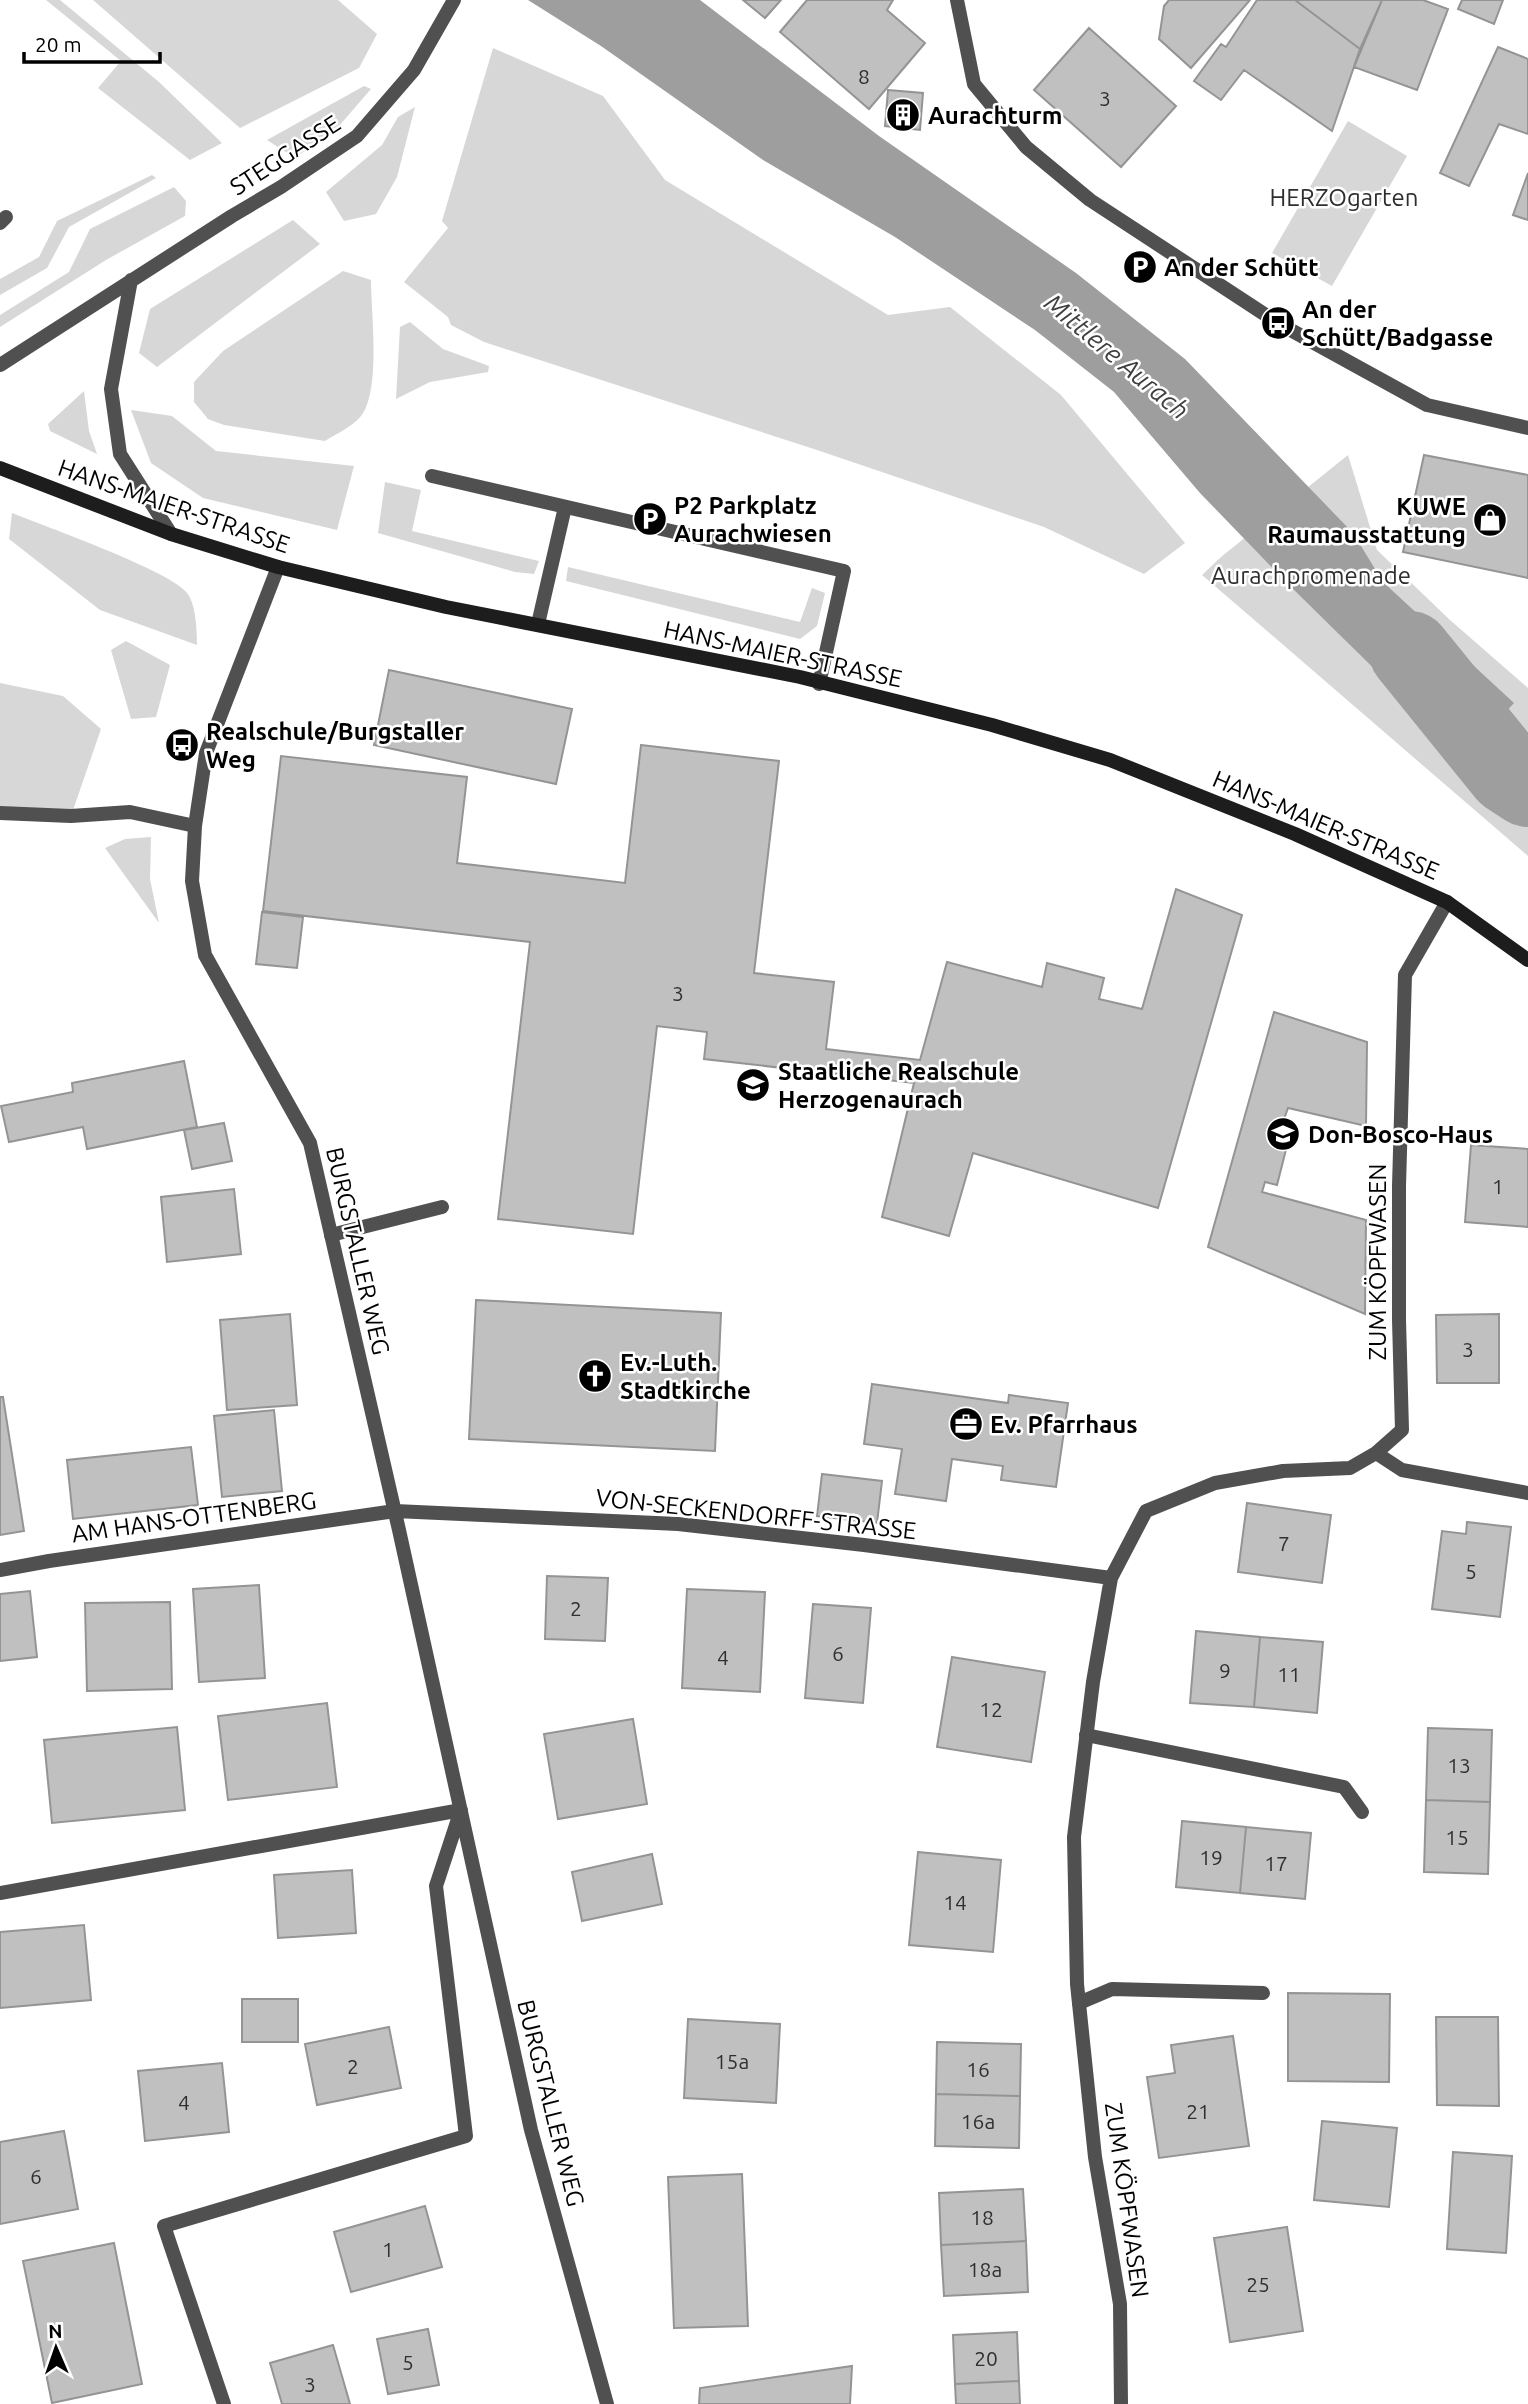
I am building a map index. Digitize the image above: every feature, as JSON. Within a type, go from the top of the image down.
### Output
[{"type":"street","name":"STEGGASSE","points":[[0,365],[357,136],[414,70],[454,0]]},
{"type":"street","points":[[957,0],[974,84],[1026,148],[1090,200],[1278,323],[1427,405],[1528,428]]},
{"type":"street","points":[[131,280],[111,388],[120,454],[171,534]]},
{"type":"street","name":"HANS-MAIER-STRASSE","points":[[0,468],[171,534],[278,567],[446,607],[800,677],[819,684],[992,725],[1110,760],[1295,834],[1447,902],[1528,960]]},
{"type":"street","points":[[432,476],[844,571],[819,684]]},
{"type":"street","points":[[538,624],[565,507]]},
{"type":"street","name":"BURGSTALLER WEG","points":[[278,567],[206,753],[195,826],[192,881],[205,955],[310,1143],[395,1511],[531,2130],[607,2404]]},
{"type":"street","points":[[0,813],[71,816],[130,812],[195,826]]},
{"type":"street","name":"ZUM KÖPFWASEN","points":[[1121,2404],[1120,2304],[1095,2157],[1079,2003],[1073,1837],[1093,1682],[1111,1578],[1146,1511],[1214,1483],[1283,1471],[1350,1468],[1376,1453],[1402,1430],[1399,1185],[1405,975],[1447,902]]},
{"type":"street","points":[[331,1235],[442,1208]]},
{"type":"street","points":[[1376,1453],[1402,1470],[1528,1493]]},
{"type":"street","name":"AM HANS-OTTENBERG","points":[[0,1570],[395,1511]]},
{"type":"street","name":"VON-SECKENDORFF-STRASSE","points":[[395,1511],[678,1524],[864,1545],[1111,1578]]},
{"type":"street","points":[[1086,1735],[1344,1787],[1362,1812]]},
{"type":"street","points":[[0,1893],[461,1810],[436,1885],[466,2136],[164,2225],[224,2404]]},
{"type":"street","points":[[1079,2003],[1112,1989],[1263,1993]]},
{"type":"green space","points":[[46,0],[60,0],[159,82],[222,143],[190,160],[98,88],[121,61]]},
{"type":"green space","points":[[93,0],[338,0],[377,34],[359,68],[240,128]]},
{"type":"green space","points":[[493,48],[603,96],[665,180],[888,315],[950,307],[1061,395],[1185,543],[1144,574],[1044,527],[484,342],[451,325],[448,317],[404,282],[448,228],[442,221]]},
{"type":"green space","points":[[364,86],[371,89],[339,126],[295,158],[267,140]]},
{"type":"green space","points":[[415,107],[397,177],[376,214],[344,221],[326,192],[382,145],[398,117]]},
{"type":"green space","name":"HERZOgarten","points":[[1348,121],[1407,156],[1332,286],[1272,253]]},
{"type":"green space","points":[[152,175],[156,178],[69,227],[47,268],[0,295],[0,279],[39,257],[57,221]]},
{"type":"green space","points":[[174,187],[186,201],[185,216],[106,260],[0,327],[0,315],[69,272],[90,229]]},
{"type":"green space","points":[[293,220],[320,244],[157,367],[139,353],[150,309]]},
{"type":"green space","points":[[343,271],[371,280],[373,371],[367,404],[358,420],[325,441],[224,425],[208,419],[194,402],[194,382],[223,351]]},
{"type":"green space","points":[[410,322],[443,349],[489,366],[488,372],[430,382],[396,399],[400,327]]},
{"type":"green space","points":[[84,391],[89,431],[97,454],[50,431],[48,424]]},
{"type":"green space","points":[[131,410],[172,416],[216,451],[354,466],[337,530],[203,498],[151,463]]},
{"type":"green space","name":"Aurachpromenade","points":[[1348,455],[1377,550],[1450,620],[1528,688],[1528,856],[1202,575]]},
{"type":"green space","points":[[385,482],[421,490],[412,531],[539,561],[534,574],[515,572],[378,533]]},
{"type":"green space","points":[[12,513],[133,561],[176,584],[190,598],[197,645],[100,610],[9,539]]},
{"type":"green space","points":[[568,567],[800,622],[812,588],[825,593],[817,626],[800,639],[566,581]]},
{"type":"green space","points":[[126,641],[170,665],[156,717],[131,719],[111,650]]},
{"type":"green space","points":[[0,683],[63,696],[101,729],[71,816],[0,813]]},
{"type":"green space","points":[[151,837],[150,879],[159,923],[105,848],[125,839]]},
{"type":"water","points":[[528,0],[700,0],[879,136],[1076,273],[1185,359],[1353,533],[1383,582],[1514,703],[1464,757],[1289,585],[1200,493],[1114,392],[1035,330],[895,237],[763,160],[601,46]]},
{"type":"building","points":[[743,0],[781,0],[765,18]]},
{"type":"building","points":[[807,0],[893,0],[887,10],[925,43],[869,109],[780,32]]},
{"type":"building","points":[[1169,0],[1250,0],[1191,68],[1159,39],[1164,6]]},
{"type":"building","points":[[1257,0],[1295,0],[1360,49],[1332,131],[1244,70],[1221,100],[1194,81],[1221,44],[1226,47]]},
{"type":"building","points":[[1295,0],[1382,0],[1360,49]]},
{"type":"building","points":[[1382,0],[1423,0],[1448,9],[1417,90],[1354,67]]},
{"type":"building","points":[[1462,0],[1503,0],[1494,24],[1458,9]]},
{"type":"building","points":[[1089,28],[1176,106],[1121,167],[1034,90]]},
{"type":"building","points":[[1498,47],[1528,59],[1528,134],[1499,124],[1469,186],[1440,173]]},
{"type":"building","name":"Aurachturm","points":[[888,90],[923,93],[920,130],[885,126]]},
{"type":"building","points":[[1528,173],[1528,220],[1513,215]]},
{"type":"building","points":[[1424,455],[1528,475],[1528,578],[1403,552]]},
{"type":"building","points":[[389,670],[572,709],[556,784],[374,745]]},
{"type":"building","name":"Staatliche Realschule Herzogenaurach","points":[[641,745],[779,761],[754,973],[834,982],[826,1049],[920,1060],[947,962],[1042,987],[1047,963],[1104,978],[1099,999],[1142,1009],[1176,889],[1242,915],[1158,1208],[973,1153],[949,1236],[882,1217],[914,1083],[704,1059],[707,1032],[657,1026],[633,1234],[498,1219],[530,942],[263,911],[281,756],[467,777],[457,863],[625,883]]},
{"type":"building","points":[[262,912],[303,917],[297,968],[256,964]]},
{"type":"building","points":[[1274,1012],[1367,1042],[1366,1126],[1288,1108],[1282,1125],[1292,1126],[1277,1185],[1265,1182],[1262,1192],[1366,1220],[1365,1314],[1208,1247]]},
{"type":"building","points":[[184,1061],[197,1127],[87,1149],[83,1127],[9,1142],[1,1106],[73,1092],[72,1083]]},
{"type":"building","points":[[224,1123],[232,1161],[192,1169],[184,1130]]},
{"type":"building","points":[[1471,1145],[1528,1149],[1528,1227],[1465,1222]]},
{"type":"building","points":[[234,1189],[241,1254],[167,1262],[161,1197]]},
{"type":"building","name":"Ev.-Luth. Stadtkirche","points":[[476,1300],[721,1313],[715,1451],[469,1439]]},
{"type":"building","points":[[290,1314],[297,1405],[227,1410],[220,1320]]},
{"type":"building","points":[[1499,1314],[1499,1383],[1437,1383],[1436,1315]]},
{"type":"building","name":"Ev. Pfarrhaus","points":[[872,1384],[1008,1403],[1009,1395],[1068,1403],[1056,1487],[1001,1480],[1003,1466],[952,1459],[946,1501],[895,1494],[902,1449],[864,1444]]},
{"type":"building","points":[[0,1397],[3,1397],[24,1531],[0,1535]]},
{"type":"building","points":[[274,1410],[282,1491],[222,1497],[214,1416]]},
{"type":"building","points":[[191,1447],[198,1505],[73,1519],[67,1460]]},
{"type":"building","points":[[822,1474],[882,1481],[877,1523],[817,1516]]},
{"type":"building","points":[[1247,1503],[1331,1515],[1322,1583],[1238,1572]]},
{"type":"building","points":[[1467,1522],[1511,1527],[1500,1617],[1432,1609],[1442,1531],[1466,1534]]},
{"type":"building","points":[[547,1576],[608,1578],[605,1641],[545,1639]]},
{"type":"building","points":[[259,1585],[265,1678],[199,1682],[193,1589]]},
{"type":"building","points":[[687,1589],[765,1592],[760,1692],[682,1688]]},
{"type":"building","points":[[30,1591],[37,1657],[0,1661],[0,1594]]},
{"type":"building","points":[[170,1602],[172,1689],[87,1691],[85,1603]]},
{"type":"building","points":[[813,1604],[871,1608],[863,1703],[805,1698]]},
{"type":"building","points":[[1196,1631],[1260,1637],[1254,1707],[1190,1703]]},
{"type":"building","points":[[1260,1637],[1323,1642],[1317,1713],[1254,1707]]},
{"type":"building","points":[[952,1657],[1045,1672],[1031,1762],[937,1747]]},
{"type":"building","points":[[327,1703],[337,1787],[228,1800],[218,1716]]},
{"type":"building","points":[[633,1719],[647,1804],[558,1819],[544,1734]]},
{"type":"building","points":[[177,1727],[185,1810],[52,1823],[44,1740]]},
{"type":"building","points":[[1428,1728],[1492,1730],[1490,1802],[1426,1800]]},
{"type":"building","points":[[1426,1800],[1490,1802],[1488,1874],[1424,1872]]},
{"type":"building","points":[[1182,1821],[1246,1827],[1240,1893],[1176,1887]]},
{"type":"building","points":[[1246,1827],[1311,1833],[1305,1899],[1240,1893]]},
{"type":"building","points":[[918,1852],[1001,1860],[993,1952],[909,1945]]},
{"type":"building","points":[[652,1854],[662,1904],[582,1921],[572,1872]]},
{"type":"building","points":[[352,1870],[356,1933],[278,1938],[274,1875]]},
{"type":"building","points":[[84,1925],[91,2000],[0,2008],[0,1932]]},
{"type":"building","points":[[1288,1993],[1390,1994],[1389,2082],[1288,2081]]},
{"type":"building","points":[[242,1999],[298,1999],[298,2042],[242,2042]]},
{"type":"building","points":[[1436,2017],[1498,2017],[1499,2106],[1437,2105]]},
{"type":"building","points":[[688,2019],[780,2024],[776,2103],[684,2098]]},
{"type":"building","points":[[389,2027],[401,2088],[317,2105],[305,2044]]},
{"type":"building","points":[[1233,2036],[1249,2146],[1159,2158],[1147,2077],[1175,2073],[1171,2045]]},
{"type":"building","points":[[937,2042],[1021,2044],[1020,2096],[936,2094]]},
{"type":"building","points":[[222,2063],[229,2132],[145,2141],[138,2071]]},
{"type":"building","points":[[936,2094],[1020,2096],[1019,2148],[935,2146]]},
{"type":"building","points":[[1322,2121],[1397,2128],[1389,2207],[1314,2200]]},
{"type":"building","points":[[64,2131],[78,2209],[0,2224],[0,2142]]},
{"type":"building","points":[[1453,2152],[1512,2156],[1506,2253],[1447,2249]]},
{"type":"building","points":[[742,2174],[748,2326],[674,2328],[668,2177]]},
{"type":"building","points":[[1023,2189],[1026,2241],[941,2245],[939,2193]]},
{"type":"building","points":[[425,2206],[442,2267],[351,2292],[334,2232]]},
{"type":"building","points":[[1287,2227],[1303,2331],[1230,2342],[1214,2238]]},
{"type":"building","points":[[1026,2241],[1028,2292],[944,2296],[941,2245]]},
{"type":"building","points":[[114,2243],[142,2384],[52,2403],[23,2261]]},
{"type":"building","points":[[428,2329],[439,2385],[388,2394],[377,2339]]},
{"type":"building","points":[[1017,2332],[1019,2381],[955,2384],[953,2335]]},
{"type":"building","points":[[333,2345],[350,2404],[282,2404],[270,2363]]},
{"type":"building","points":[[852,2366],[850,2404],[699,2404],[700,2388]]},
{"type":"building","points":[[1019,2381],[1020,2404],[956,2404],[955,2384]]},
{"type":"waterway","name":"Mittlere Aurach","points":[[1410,652],[1508,773],[1528,786]]},
{"type":"place","name":"Aurachturm","points":[[903,115]]},
{"type":"place","name":"An der Schütt","points":[[1140,267]]},
{"type":"place","name":"An der Schütt/Badgasse","points":[[1278,323]]},
{"type":"place","name":"P2 Parkplatz Aurachwiesen","points":[[650,519]]},
{"type":"place","name":"KUWE Raumausstattung","points":[[1490,520]]},
{"type":"place","name":"Realschule/Burgstaller Weg","points":[[182,745]]},
{"type":"place","name":"Staatliche Realschule Herzogenaurach","points":[[753,1085]]},
{"type":"place","name":"Don-Bosco-Haus","points":[[1283,1134]]},
{"type":"place","name":"Ev.-Luth. Stadtkirche","points":[[595,1376]]},
{"type":"place","name":"Ev. Pfarrhaus","points":[[966,1424]]}]
